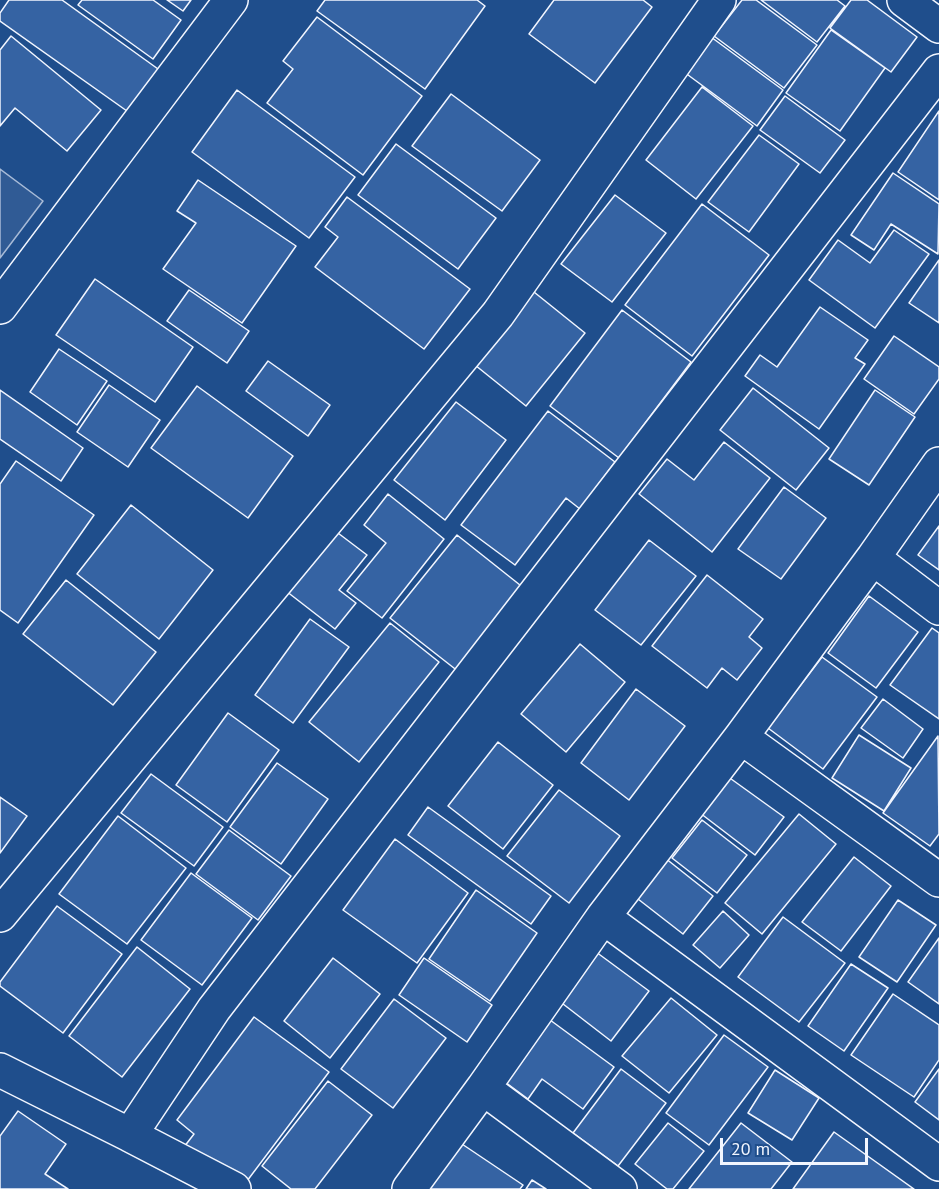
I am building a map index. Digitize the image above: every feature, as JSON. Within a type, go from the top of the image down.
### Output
[{"type":"street","points":[[0,307],[231,0]]},
{"type":"street","points":[[0,915],[498,314],[719,0]]},
{"type":"street","points":[[904,0],[939,26]]},
{"type":"street","points":[[130,1135],[214,1009],[939,71]]},
{"type":"street","points":[[409,1189],[603,917],[741,737],[939,465]]},
{"type":"street","points":[[873,558],[939,608]]},
{"type":"street","points":[[741,737],[939,880]]},
{"type":"street","points":[[603,917],[939,1164]]},
{"type":"street","points":[[0,1070],[234,1189]]},
{"type":"street","points":[[483,1088],[620,1189]]},
{"type":"shaded area","points":[[0,169],[43,201],[0,258]]},
{"type":"building","points":[[9,0],[62,0],[165,74],[134,116],[0,21],[0,13]]},
{"type":"building","points":[[82,0],[153,0],[181,20],[153,59],[78,5]]},
{"type":"building","points":[[167,0],[191,0],[183,11]]},
{"type":"building","points":[[325,0],[477,0],[485,6],[425,89],[317,11]]},
{"type":"building","points":[[554,0],[643,0],[652,7],[595,83],[529,34]]},
{"type":"building","points":[[742,0],[756,0],[817,45],[784,88],[714,36]]},
{"type":"building","points":[[761,0],[837,0],[845,6],[817,42]]},
{"type":"building","points":[[851,0],[867,0],[917,37],[891,72],[830,28]]},
{"type":"building","points":[[317,17],[422,96],[363,175],[267,103],[293,69],[283,61]]},
{"type":"building","points":[[831,30],[885,68],[840,131],[786,93]]},
{"type":"building","points":[[11,36],[101,110],[67,151],[15,108],[0,126],[0,50]]},
{"type":"building","points":[[711,37],[783,90],[757,126],[684,72]]},
{"type":"building","points":[[702,87],[753,126],[696,199],[646,160]]},
{"type":"building","points":[[237,90],[355,177],[309,238],[192,152]]},
{"type":"building","points":[[451,94],[540,160],[502,211],[412,146]]},
{"type":"building","points":[[785,96],[845,140],[820,173],[760,130]]},
{"type":"building","points":[[939,111],[939,200],[898,172]]},
{"type":"building","points":[[759,135],[799,164],[749,232],[708,202]]},
{"type":"building","points":[[396,144],[496,218],[458,269],[358,195]]},
{"type":"building","points":[[893,173],[939,204],[938,254],[891,224],[874,250],[851,235]]},
{"type":"building","points":[[198,180],[296,246],[242,323],[163,269],[196,223],[177,211]]},
{"type":"building","points":[[615,195],[666,233],[612,302],[561,264]]},
{"type":"building","points":[[347,197],[470,289],[424,349],[315,267],[338,237],[325,227]]},
{"type":"building","points":[[702,204],[769,255],[692,356],[625,305]]},
{"type":"building","points":[[894,230],[929,254],[875,328],[809,280],[838,240],[870,263]]},
{"type":"building","points":[[939,260],[939,323],[909,303]]},
{"type":"building","points":[[95,279],[193,347],[155,402],[56,335]]},
{"type":"building","points":[[529,288],[585,333],[526,406],[470,361]]},
{"type":"building","points":[[189,290],[249,331],[227,363],[167,321]]},
{"type":"building","points":[[820,307],[868,340],[855,358],[865,364],[819,429],[745,376],[760,355],[777,367]]},
{"type":"building","points":[[622,310],[691,362],[619,458],[550,406]]},
{"type":"building","points":[[894,336],[939,367],[939,379],[914,414],[864,379]]},
{"type":"building","points":[[59,349],[107,381],[77,425],[30,392]]},
{"type":"building","points":[[268,361],[330,405],[308,436],[246,391]]},
{"type":"building","points":[[109,385],[160,420],[128,467],[77,432]]},
{"type":"building","points":[[197,386],[293,456],[248,518],[151,448]]},
{"type":"building","points":[[753,388],[829,448],[796,490],[720,430]]},
{"type":"building","points":[[0,390],[83,448],[61,481],[0,439]]},
{"type":"building","points":[[875,390],[915,417],[869,485],[829,459]]},
{"type":"building","points":[[456,402],[506,440],[445,520],[394,480]]},
{"type":"building","points":[[548,411],[615,462],[580,509],[566,498],[515,565],[461,525]]},
{"type":"building","points":[[724,442],[770,478],[712,552],[639,494],[667,459],[694,480]]},
{"type":"building","points":[[16,461],[94,515],[18,623],[0,610],[0,484]]},
{"type":"building","points":[[784,487],[826,518],[781,579],[738,549]]},
{"type":"building","points":[[388,494],[444,539],[382,618],[347,591],[386,543],[364,525]]},
{"type":"building","points":[[131,505],[213,570],[159,639],[77,574]]},
{"type":"building","points":[[939,526],[939,570],[918,555]]},
{"type":"building","points":[[334,530],[367,555],[339,590],[356,603],[335,629],[286,591]]},
{"type":"building","points":[[457,535],[525,589],[459,672],[390,618]]},
{"type":"building","points":[[649,540],[696,576],[641,645],[595,610]]},
{"type":"building","points":[[707,575],[763,619],[749,637],[762,648],[737,680],[722,668],[707,688],[652,646]]},
{"type":"building","points":[[66,580],[156,652],[113,705],[23,634]]},
{"type":"building","points":[[869,596],[918,632],[876,688],[828,653]]},
{"type":"building","points":[[310,619],[349,647],[293,723],[255,695]]},
{"type":"building","points":[[390,623],[439,662],[359,762],[309,722]]},
{"type":"building","points":[[932,628],[939,633],[939,719],[890,685]]},
{"type":"building","points":[[580,644],[625,682],[566,752],[521,714]]},
{"type":"building","points":[[822,657],[877,697],[823,769],[768,728]]},
{"type":"building","points":[[636,689],[685,726],[629,800],[581,763]]},
{"type":"building","points":[[883,699],[923,729],[903,758],[861,728]]},
{"type":"building","points":[[228,713],[279,750],[227,822],[176,785]]},
{"type":"building","points":[[859,735],[911,768],[884,811],[832,778]]},
{"type":"building","points":[[938,736],[939,834],[930,846],[883,813]]},
{"type":"building","points":[[498,742],[553,785],[503,849],[448,806]]},
{"type":"building","points":[[277,763],[328,799],[281,864],[230,827]]},
{"type":"building","points":[[151,774],[223,827],[194,866],[121,813]]},
{"type":"building","points":[[727,776],[784,817],[755,855],[700,813]]},
{"type":"building","points":[[559,790],[620,836],[569,903],[507,856]]},
{"type":"building","points":[[0,797],[27,816],[0,853]]},
{"type":"building","points":[[428,807],[551,896],[531,924],[408,835]]},
{"type":"building","points":[[799,814],[836,844],[762,934],[725,903]]},
{"type":"building","points":[[118,816],[186,868],[127,944],[59,894]]},
{"type":"building","points":[[702,820],[747,855],[717,893],[672,858]]},
{"type":"building","points":[[229,830],[291,876],[258,920],[196,874]]},
{"type":"building","points":[[395,839],[468,893],[417,963],[343,910]]},
{"type":"building","points":[[660,854],[713,896],[683,934],[629,892]]},
{"type":"building","points":[[854,857],[891,886],[841,951],[802,922]]},
{"type":"building","points":[[191,873],[252,918],[202,985],[141,940]]},
{"type":"building","points":[[476,890],[537,933],[490,1001],[429,959]]},
{"type":"building","points":[[898,900],[936,925],[897,982],[859,957]]},
{"type":"building","points":[[57,906],[122,954],[63,1033],[0,986],[0,982]]},
{"type":"building","points":[[723,911],[749,935],[720,968],[693,945]]},
{"type":"building","points":[[783,917],[845,963],[799,1022],[738,977]]},
{"type":"building","points":[[939,938],[939,1004],[908,982]]},
{"type":"building","points":[[137,947],[190,989],[122,1077],[69,1036]]},
{"type":"building","points":[[592,949],[649,991],[611,1041],[554,997]]},
{"type":"building","points":[[333,958],[380,994],[330,1058],[284,1021]]},
{"type":"building","points":[[424,958],[492,1005],[467,1042],[399,995]]},
{"type":"building","points":[[851,964],[888,988],[844,1051],[808,1026]]},
{"type":"building","points":[[893,994],[939,1025],[939,1060],[914,1097],[851,1055]]},
{"type":"building","points":[[671,998],[717,1035],[669,1093],[622,1056]]},
{"type":"building","points":[[394,999],[446,1038],[393,1108],[341,1069]]},
{"type":"building","points":[[254,1017],[329,1072],[241,1189],[184,1147],[194,1134],[177,1120]]},
{"type":"building","points":[[546,1017],[614,1067],[583,1109],[542,1079],[528,1099],[501,1079]]},
{"type":"building","points":[[724,1035],[768,1067],[709,1145],[666,1113]]},
{"type":"building","points":[[621,1069],[666,1103],[618,1166],[573,1133]]},
{"type":"building","points":[[939,1069],[939,1120],[915,1102]]},
{"type":"building","points":[[775,1070],[819,1098],[792,1140],[748,1113]]},
{"type":"building","points":[[328,1081],[372,1115],[315,1189],[291,1189],[262,1166]]},
{"type":"building","points":[[18,1111],[66,1144],[45,1174],[68,1189],[0,1189],[0,1136]]},
{"type":"building","points":[[668,1123],[704,1151],[673,1189],[667,1189],[635,1164]]},
{"type":"building","points":[[741,1123],[792,1162],[771,1189],[689,1189]]},
{"type":"building","points":[[834,1132],[914,1189],[793,1189]]},
{"type":"building","points":[[453,1138],[523,1185],[520,1189],[419,1189]]},
{"type":"building","points":[[532,1180],[546,1189],[526,1189]]}]
